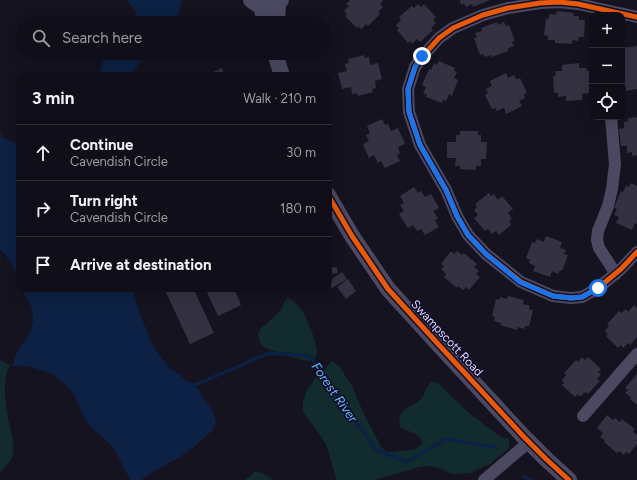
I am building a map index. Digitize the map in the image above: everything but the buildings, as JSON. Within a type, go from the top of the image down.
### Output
[{"type":"street","points":[[256,3],[267,7],[280,2]]},
{"type":"street","points":[[278,16],[280,2]]},
{"type":"street","points":[[602,12],[578,4],[559,2],[540,3],[508,8],[483,15],[453,28],[439,38],[422,56],[415,67],[408,89],[409,112],[420,145],[446,190],[457,216],[468,235],[486,254],[520,282],[553,296],[571,298],[582,297],[598,288],[616,274],[637,252]]},
{"type":"street","points":[[256,3],[262,16]]},
{"type":"street","points":[[625,15],[637,17]]},
{"type":"street","points":[[277,60],[281,72]]},
{"type":"street","points":[[611,120],[614,164],[613,182],[608,206],[598,231],[597,240],[599,248],[616,274]]},
{"type":"street","name":"Swampscott Road","points":[[332,202],[352,236],[388,289],[529,442],[569,480]]},
{"type":"street","points":[[583,416],[637,354]]},
{"type":"street","points":[[484,480],[529,442]]},
{"type":"green space","points":[[287,297],[301,309],[311,329],[317,347],[317,354],[311,361],[302,360],[268,349],[262,346],[259,340],[258,334],[261,328],[280,311]]},
{"type":"green space","points":[[0,360],[10,365],[7,372],[5,395],[14,450],[11,460],[0,472]]},
{"type":"green space","points":[[332,361],[339,366],[352,386],[363,412],[381,447],[387,452],[415,449],[421,445],[422,440],[417,435],[400,427],[399,420],[403,411],[420,400],[430,382],[439,384],[469,413],[501,437],[509,439],[509,448],[490,464],[470,473],[452,474],[439,468],[427,466],[375,480],[336,480],[326,444],[303,412],[303,401],[307,390],[314,380]]},
{"type":"green space","points":[[256,471],[262,473],[274,480],[245,480]]},
{"type":"water","points":[[127,0],[182,0],[177,16],[138,16]]},
{"type":"water","points":[[104,60],[142,60],[132,72],[101,72]]},
{"type":"water","points":[[0,132],[8,140],[16,143],[16,273],[12,264],[0,249]]},
{"type":"water","points":[[23,292],[133,292],[151,342],[157,352],[168,366],[198,388],[205,401],[211,407],[216,424],[212,431],[194,447],[178,458],[141,480],[131,480],[113,448],[88,424],[74,396],[61,380],[38,369],[13,366],[14,359],[28,336],[33,324],[32,309]]},
{"type":"waterway","name":"Forest River","points":[[137,16],[140,10]]},
{"type":"waterway","name":"Forest River","points":[[190,384],[195,385],[269,353],[310,356],[376,450],[407,462],[446,439],[495,447]]},
{"type":"waterway","name":"Forest River","points":[[524,476],[530,480]]},
{"type":"cycle path","points":[[637,17],[578,4],[559,2],[540,3],[508,8],[483,15],[453,28],[439,38],[415,67],[408,89],[409,112],[420,145],[446,190],[457,216],[468,235],[486,254],[521,282],[553,296],[571,298],[582,297],[598,288],[621,269],[637,252]]},
{"type":"cycle path","points":[[332,202],[352,236],[388,289],[524,437],[569,480]]},
{"type":"route","points":[[422,56],[415,67],[408,89],[409,112],[420,145],[446,190],[457,216],[468,235],[486,254],[520,282],[553,296],[571,298],[582,297],[598,288]]}]
